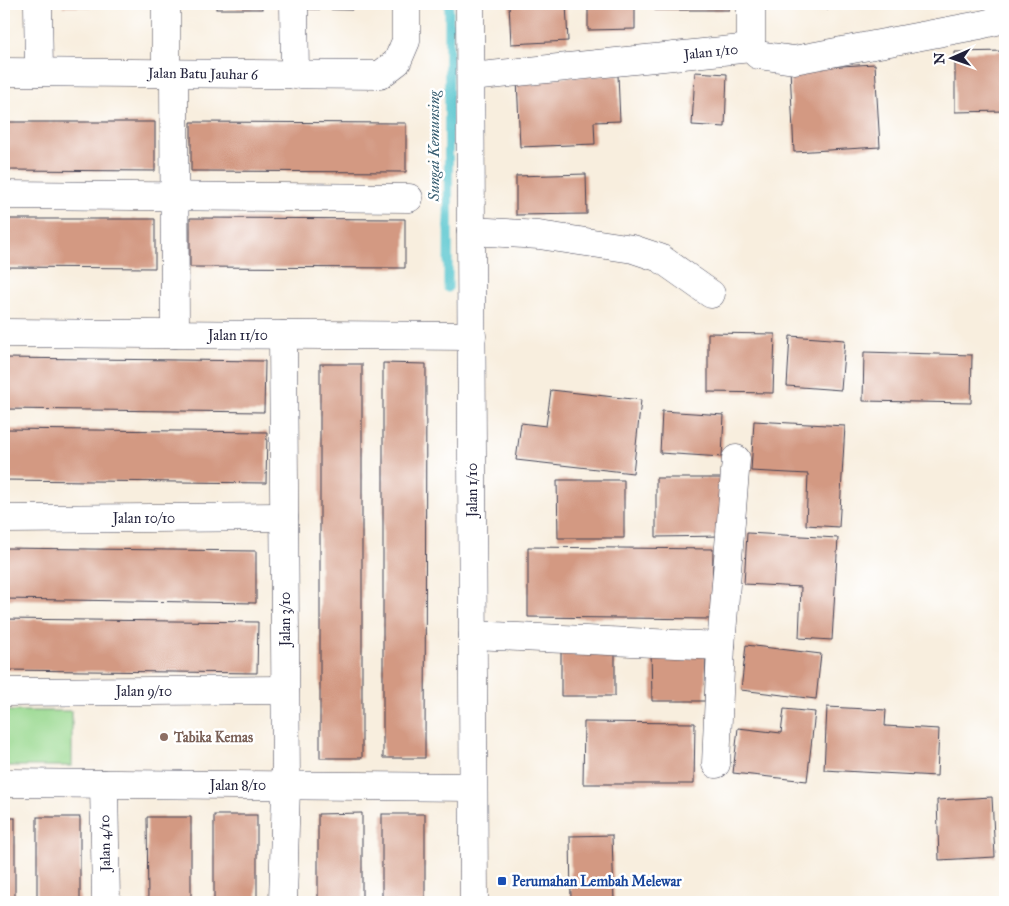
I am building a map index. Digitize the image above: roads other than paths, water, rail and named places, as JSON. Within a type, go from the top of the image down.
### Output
[{"type":"street","points":[[38,4],[39,72]]},
{"type":"street","points":[[166,4],[176,196],[175,334]]},
{"type":"street","points":[[294,4],[295,75]]},
{"type":"street","name":"Jalan Batu Jauhar 6","points":[[4,72],[380,75],[397,62],[406,41],[406,4]]},
{"type":"street","name":"Jalan 1/10","points":[[470,4],[474,902]]},
{"type":"street","points":[[751,4],[751,48]]},
{"type":"street","name":"Jalan 1/10","points":[[471,77],[751,48],[758,55],[794,60],[988,16]]},
{"type":"street","points":[[4,195],[409,198]]},
{"type":"street","points":[[471,231],[539,235],[633,249],[660,258],[711,294]]},
{"type":"street","name":"Jalan 11/10","points":[[4,333],[472,336]]},
{"type":"street","name":"Jalan 3/10","points":[[283,335],[286,786],[283,902]]},
{"type":"street","points":[[716,764],[721,646],[736,459]]},
{"type":"street","name":"Jalan 10/10","points":[[4,518],[284,517]]},
{"type":"street","points":[[473,635],[721,646]]},
{"type":"street","name":"Jalan 9/10","points":[[4,692],[285,690]]},
{"type":"street","name":"Jalan 8/10","points":[[4,783],[473,787]]},
{"type":"street","name":"Jalan 4/10","points":[[104,784],[106,902]]},
{"type":"waterway","name":"Sungai Kemunsing","points":[[448,288],[449,4]]},
{"type":"place","name":"Tabika Kemas","points":[[164,737]]},
{"type":"place","name":"Perumahan Lembah Melewar","points":[[502,881]]}]
